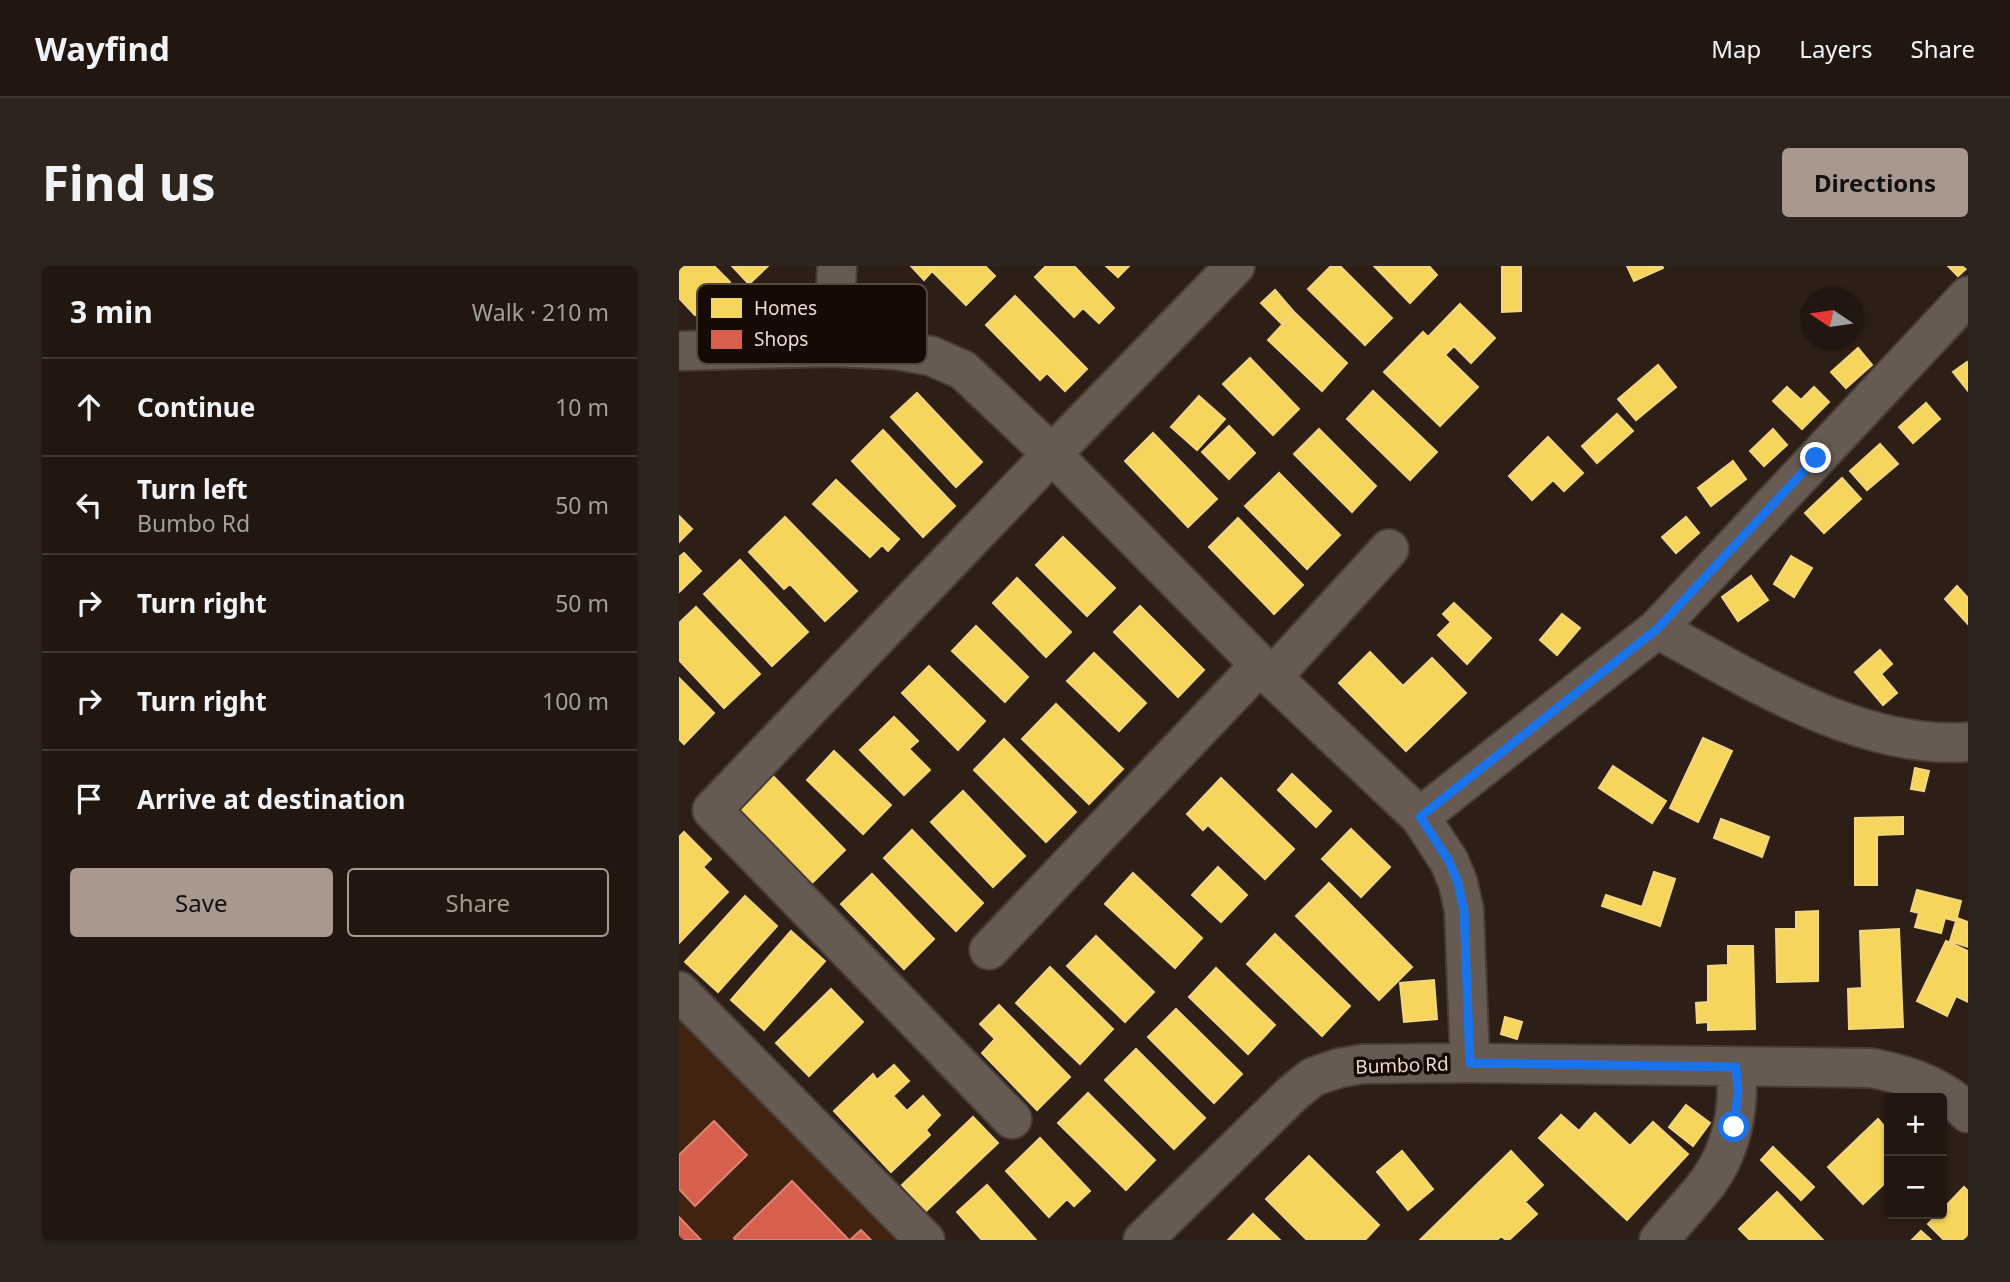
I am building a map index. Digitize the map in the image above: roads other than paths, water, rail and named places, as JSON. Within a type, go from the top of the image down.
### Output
[{"type":"street","points":[[836,284],[837,266]]},
{"type":"street","points":[[1011,1119],[712,810],[1235,266]]},
{"type":"street","points":[[1420,817],[1657,629],[1968,296]]},
{"type":"street","points":[[679,351],[697,351]]},
{"type":"street","points":[[927,355],[963,370],[1052,454],[1266,671],[1420,817],[1449,861],[1458,883],[1464,911],[1470,1063]]},
{"type":"street","points":[[989,950],[1389,550]]},
{"type":"street","points":[[1657,629],[1773,691],[1828,716],[1896,737],[1949,743],[1968,742]]},
{"type":"street","points":[[679,991],[925,1240]]},
{"type":"street","name":"Bumbo Rd","points":[[1143,1240],[1293,1093],[1313,1077],[1339,1068],[1363,1064],[1872,1068],[1902,1074],[1928,1085],[1955,1100],[1968,1113]]},
{"type":"street","points":[[1659,1240],[1703,1190],[1721,1163],[1734,1127],[1738,1091],[1736,1067]]}]
